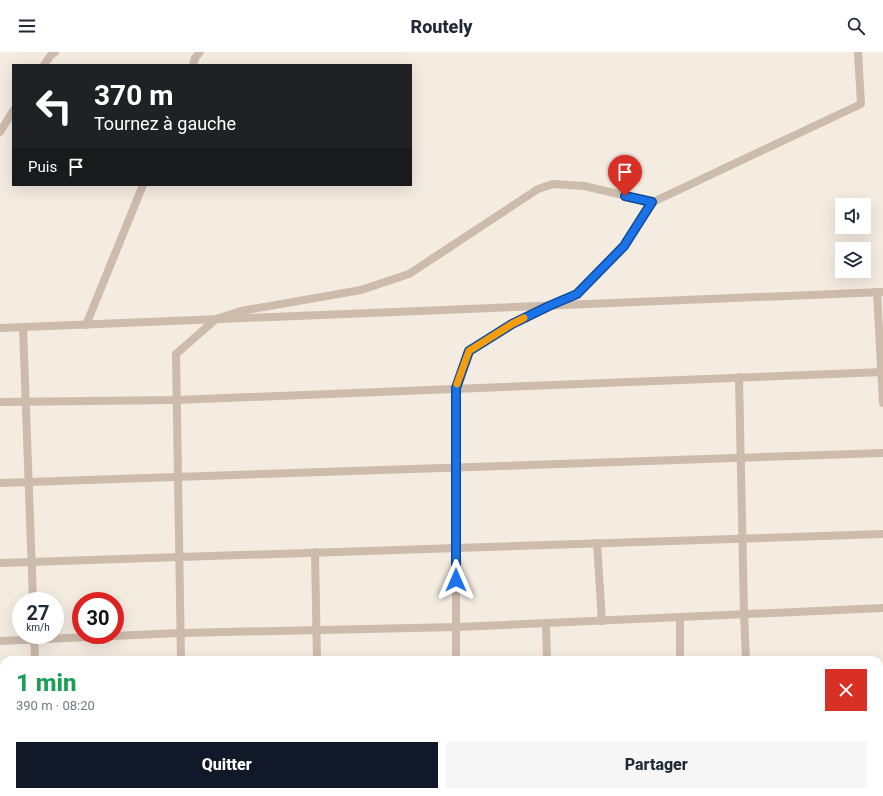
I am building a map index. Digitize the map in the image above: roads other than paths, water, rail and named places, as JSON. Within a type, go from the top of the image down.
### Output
[{"type":"street","points":[[45,64],[55,52]]},
{"type":"street","points":[[456,656],[456,388],[469,351],[512,324],[577,294],[624,246],[652,202],[861,104],[858,52]]},
{"type":"street","points":[[0,132],[12,113]]},
{"type":"street","points":[[181,656],[176,354],[216,320],[241,311],[361,290],[409,274],[538,189],[553,184],[584,186],[652,202]]},
{"type":"street","points":[[86,325],[144,186]]},
{"type":"street","points":[[0,328],[880,292],[883,403]]},
{"type":"street","points":[[23,327],[32,592]]},
{"type":"street","points":[[0,402],[176,400],[882,372]]},
{"type":"street","points":[[739,377],[746,656]]},
{"type":"street","points":[[0,483],[883,453]]},
{"type":"street","points":[[0,563],[883,534]]},
{"type":"street","points":[[597,543],[602,621]]},
{"type":"street","points":[[315,552],[317,656]]},
{"type":"street","points":[[64,636],[457,627],[883,608]]},
{"type":"street","points":[[680,617],[680,656]]},
{"type":"street","points":[[546,623],[547,656]]},
{"type":"street","points":[[0,641],[12,640]]},
{"type":"street","points":[[34,644],[35,656]]}]
